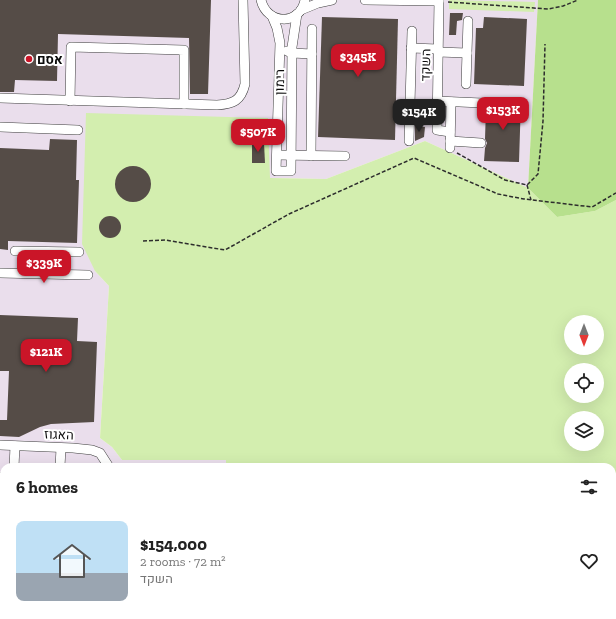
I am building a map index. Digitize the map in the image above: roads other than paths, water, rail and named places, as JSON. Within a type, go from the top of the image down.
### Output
[{"type":"street","points":[[0,98],[184,104],[229,104],[237,101],[243,93],[245,84],[243,0]]},
{"type":"street","name":"רימון","points":[[261,0],[264,8],[272,16],[277,28],[280,43],[276,171],[291,171],[292,53],[299,12],[305,0]]},
{"type":"street","points":[[272,16],[280,19],[291,18],[299,12],[318,3],[332,0]]},
{"type":"street","points":[[365,0],[439,1]]},
{"type":"street","name":"השקד","points":[[439,1],[437,130],[450,141]]},
{"type":"street","points":[[466,84],[468,21]]},
{"type":"street","points":[[311,156],[312,29]]},
{"type":"street","points":[[409,141],[412,32]]},
{"type":"street","points":[[280,43],[284,50],[292,53],[312,54]]},
{"type":"street","points":[[70,101],[71,47],[184,50],[184,104]]},
{"type":"street","points":[[411,48],[467,53]]},
{"type":"street","points":[[410,105],[451,102],[482,103]]},
{"type":"street","points":[[451,102],[450,141],[481,143]]},
{"type":"street","points":[[0,126],[78,130]]},
{"type":"street","points":[[277,155],[345,156]]},
{"type":"street","points":[[15,251],[79,252]]},
{"type":"street","points":[[33,273],[34,252]]},
{"type":"street","points":[[0,272],[88,275]]},
{"type":"street","name":"האגוז","points":[[0,445],[83,449],[100,453],[106,463]]},
{"type":"street","points":[[14,463],[15,446]]},
{"type":"street","points":[[60,463],[61,448]]},
{"type":"place","name":"אסם","points":[[29,59]]}]
